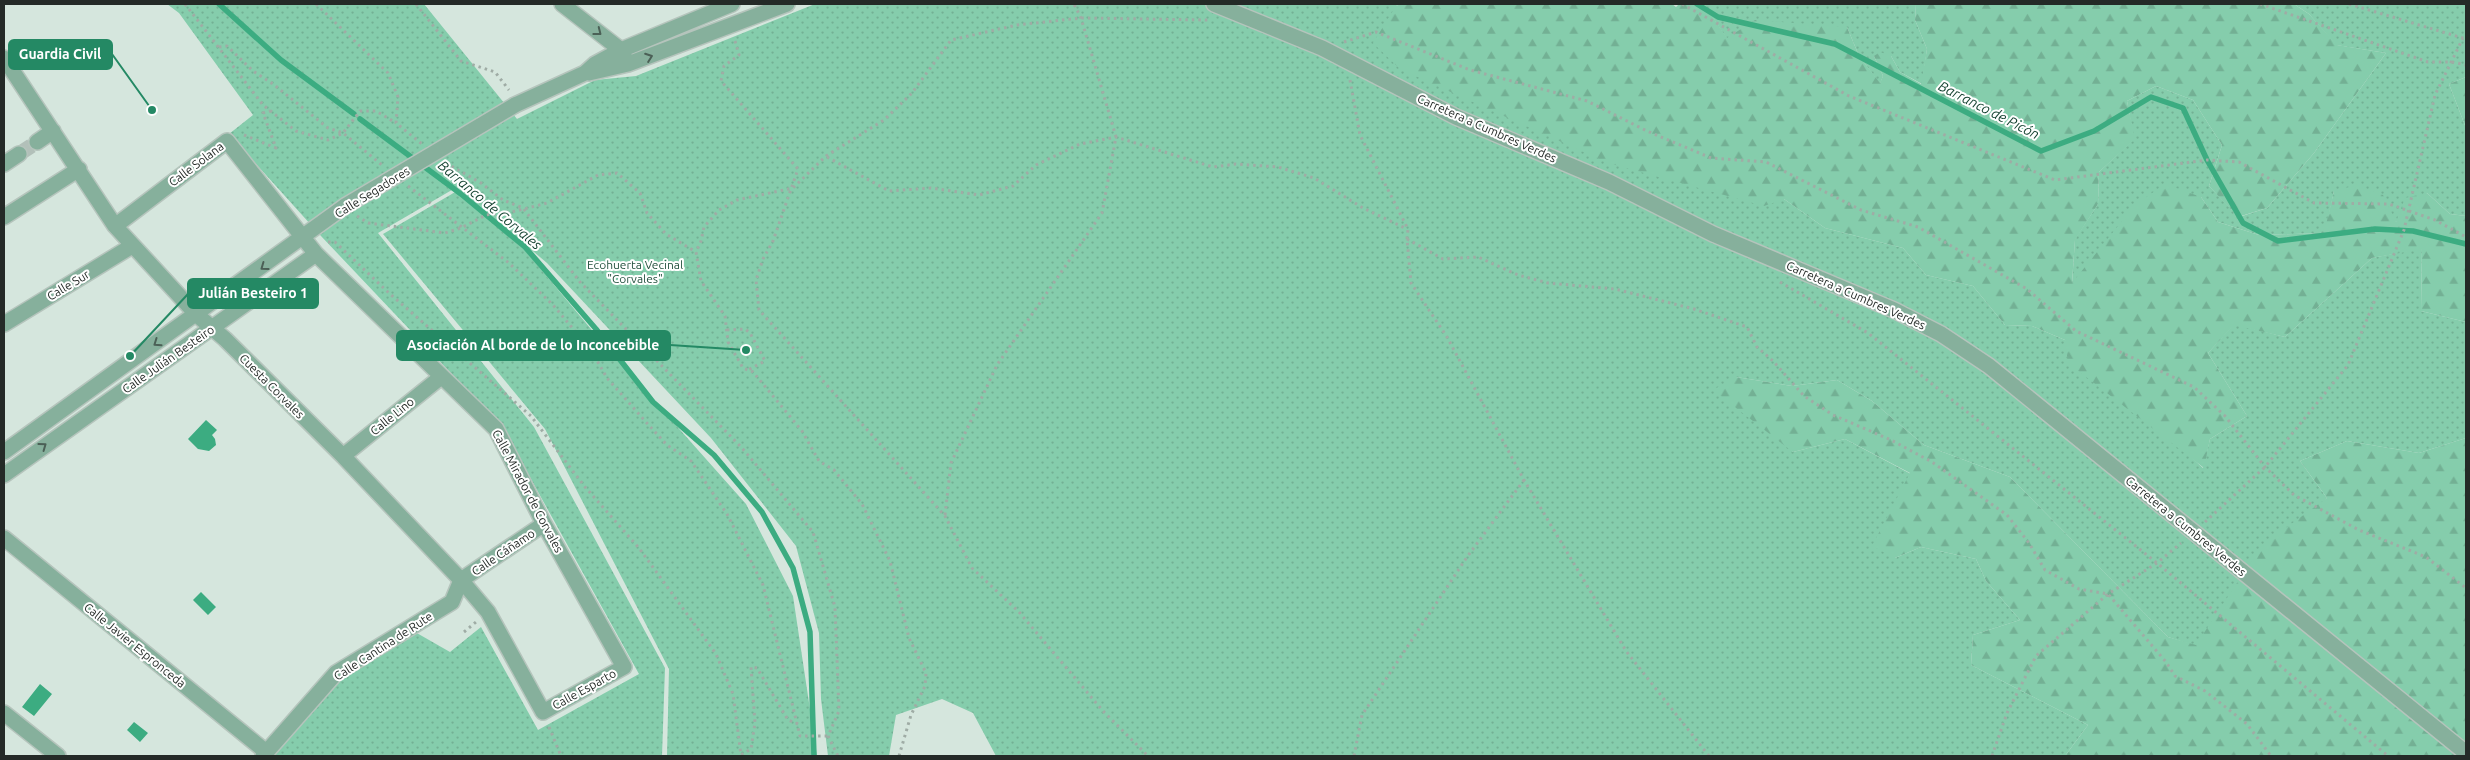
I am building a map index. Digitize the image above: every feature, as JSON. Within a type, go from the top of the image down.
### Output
[{"type":"street","points":[[562,4],[621,50],[628,64]]},
{"type":"street","name":"Calle Segadores","points":[[585,73],[595,64],[621,50],[710,7],[732,4]]},
{"type":"street","name":"Calle Segadores","points":[[197,315],[345,206],[518,104],[585,73],[628,64],[787,4]]},
{"type":"street","name":"Carretera a Cumbres Verdes","points":[[1214,4],[1322,48],[1456,117],[1609,182],[1713,234],[1894,310],[1941,334],[1989,366],[2466,753]]},
{"type":"street","name":"Cuesta Corvales","points":[[4,58],[115,226],[197,315],[343,456],[461,580],[488,612],[543,712]]},
{"type":"street","points":[[37,142],[53,131]]},
{"type":"street","name":"Calle Solana","points":[[115,226],[227,141],[303,238]]},
{"type":"street","points":[[4,164],[19,154]]},
{"type":"street","points":[[4,217],[79,169]]},
{"type":"street","points":[[303,238],[316,254]]},
{"type":"street","name":"Calle Sur","points":[[4,324],[132,246]]},
{"type":"street","name":"Calle Julián Besteiro","points":[[4,475],[316,254]]},
{"type":"street","name":"Calle Mirador de Corvales","points":[[316,254],[496,429],[544,524],[624,667]]},
{"type":"street","name":"Calle Julián Besteiro","points":[[4,452],[197,315]]},
{"type":"street","name":"Calle Lino","points":[[343,456],[441,377]]},
{"type":"street","name":"Calle Cáñamo","points":[[461,580],[544,524]]},
{"type":"street","name":"Calle Javier Espronceda","points":[[4,538],[264,754]]},
{"type":"street","name":"Calle Cantina de Rute","points":[[264,754],[336,673],[452,602],[461,580]]},
{"type":"street","name":"Calle Esparto","points":[[543,712],[624,667]]},
{"type":"street","points":[[5,717],[58,756]]},
{"type":"path","points":[[185,4],[264,105],[296,131],[328,140],[343,133],[360,111],[376,111],[396,123],[426,147]]},
{"type":"path","points":[[316,4],[388,73],[398,97],[396,123]]},
{"type":"path","points":[[416,4],[461,61],[495,72],[518,104]]},
{"type":"path","points":[[945,516],[950,463],[997,365],[1102,213],[1116,137],[1081,18],[1074,4]]},
{"type":"path","points":[[1682,4],[1850,96],[2055,180],[2207,160],[2239,162],[2314,202],[2389,204],[2435,220],[2466,237]]},
{"type":"path","points":[[2260,4],[2428,62],[2452,62],[2466,65]]},
{"type":"path","points":[[1992,756],[2007,713],[2036,656],[2108,594],[2157,563],[2265,467],[2348,365],[2404,230],[2435,95],[2465,39],[2349,4]]},
{"type":"path","points":[[899,756],[911,715],[926,686],[926,673],[910,638],[890,560],[862,504],[834,470],[818,461],[802,431],[753,372],[743,368],[728,342],[725,316],[701,281],[696,252],[704,227],[719,210],[737,200],[792,188],[826,156],[884,120],[912,93],[951,40],[1017,26],[1081,18],[1214,20]]},
{"type":"path","points":[[730,27],[739,55],[724,66],[721,82],[798,169],[773,241],[763,259],[756,280],[759,310],[945,516],[972,568],[1019,612],[1103,711],[1148,756]]},
{"type":"path","points":[[1322,48],[1376,32],[1470,70],[1587,101],[1647,131],[1711,158],[1766,162],[1861,210],[1918,227],[2027,289],[2076,331],[2194,387],[2225,416],[2265,467],[2294,495],[2359,530],[2426,557],[2466,588]]},
{"type":"path","points":[[218,47],[227,46],[253,71],[274,84],[328,128],[343,133],[386,169]]},
{"type":"path","points":[[1347,62],[1360,135],[1408,229],[1407,240],[1411,283],[1447,337],[1524,480],[1626,651],[1708,756]]},
{"type":"path","points":[[240,133],[276,148],[264,113],[270,110]]},
{"type":"path","points":[[826,156],[889,191],[931,188],[979,195],[1013,186],[1036,165],[1080,144],[1116,137],[1213,167],[1236,164],[1278,167],[1314,178],[1363,208],[1408,229]]},
{"type":"path","points":[[440,159],[481,182],[503,200],[523,208],[580,282],[742,448],[813,532],[835,607],[839,711],[828,736]]},
{"type":"path","points":[[345,206],[368,223],[445,233],[461,228],[486,215],[547,202],[571,192],[598,175],[617,173],[640,193],[647,213],[666,234],[696,252]]},
{"type":"path","points":[[401,180],[509,263],[553,305],[592,350],[608,378],[645,421],[667,445],[691,461],[727,514],[763,585],[800,736],[828,736]]},
{"type":"path","points":[[303,238],[335,242],[390,294],[531,416],[585,487],[639,548],[716,654],[733,694],[741,755],[751,749],[755,723],[751,667],[757,668],[788,720],[798,724]]},
{"type":"path","points":[[1407,240],[1443,259],[1478,257],[1518,275],[1548,283],[1616,289],[1694,309],[1747,327],[1757,347],[1773,361],[1804,396],[1833,415],[1890,440],[1932,462],[2007,515],[2029,543],[2046,570],[2079,590],[2108,594],[2166,662],[2175,676],[2205,691],[2247,724],[2271,756]]},
{"type":"path","points":[[1773,278],[1868,333],[2157,563],[2388,756]]},
{"type":"path","points":[[727,330],[745,329],[750,333],[765,360],[748,370]]},
{"type":"path","points":[[1354,756],[1362,715],[1467,557],[1524,480]]},
{"type":"path","points":[[543,712],[561,756]]},
{"type":"path","points":[[828,736],[838,756]]},
{"type":"green space","name":"Ecohuerta Vecinal \"Corvales\"","points":[[167,4],[424,4],[517,119],[595,80],[636,76],[815,4],[1401,4],[1396,6],[1784,199],[1825,228],[1903,248],[1926,275],[1973,286],[2005,325],[2032,326],[2065,340],[2203,468],[2210,439],[2247,416],[2208,353],[2234,324],[2285,337],[2372,258],[2422,248],[2421,311],[2466,322],[2466,438],[2419,453],[2347,441],[2300,461],[2327,498],[2196,646],[2168,637],[2010,477],[1924,445],[1872,401],[1837,380],[1792,386],[1736,377],[1793,452],[1845,439],[1911,474],[1895,558],[1921,547],[1976,559],[1986,581],[2020,620],[1973,635],[1971,665],[2088,725],[2065,756],[996,756],[973,713],[942,699],[896,715],[889,756],[828,756],[821,699],[819,633],[796,546],[711,438],[547,263],[457,187],[378,233],[534,427],[665,668],[662,756],[275,756],[282,743],[343,675],[415,632],[450,652],[481,627],[538,730],[639,674],[502,427],[321,236],[229,134],[253,115],[179,13]]},
{"type":"green space","points":[[1401,4],[1672,4],[1676,7],[1679,4],[1704,4],[1727,38],[1755,20],[1847,27],[1859,56],[1880,83],[1883,76],[1874,56],[1880,52],[1891,56],[1900,72],[1921,84],[1927,49],[1915,20],[1916,4],[2294,4],[2309,14],[2337,45],[2386,53],[2314,153],[2267,208],[2238,217],[2209,186],[2222,145],[2193,100],[2156,86],[2127,101],[2135,139],[2099,172],[2098,204],[2075,240],[2072,283],[2135,205],[2165,184],[2201,197],[2218,222],[2259,235],[2324,233],[2334,191],[2357,185],[2383,195],[2396,222],[2405,198],[2427,193],[2450,214],[2466,216],[2466,322],[2421,311],[2422,249],[2372,258],[2285,337],[2234,325],[2208,353],[2247,416],[2210,439],[2204,468],[2068,363],[2065,340],[2032,326],[2005,325],[1973,286],[1926,275],[1903,248],[1825,228],[1784,199],[1764,206],[1608,163],[1400,69],[1373,43],[1396,6]]},
{"type":"green space","points":[[1704,4],[1916,4],[1915,20],[1927,49],[1922,84],[1900,72],[1891,56],[1874,56],[1883,76],[1880,84],[1859,56],[1847,27],[1727,39]]},
{"type":"green space","points":[[2294,4],[2466,4],[2466,77],[2449,84],[2466,128],[2466,216],[2450,214],[2427,193],[2396,222],[2334,191],[2325,233],[2259,235],[2218,222],[2201,197],[2072,284],[2075,239],[2098,204],[2099,172],[2134,139],[2127,101],[2156,86],[2193,100],[2222,145],[2209,186],[2239,217],[2267,208],[2314,153],[2386,53],[2336,45],[2309,14]]},
{"type":"green space","points":[[2466,77],[2466,128],[2449,84]]},
{"type":"green space","points":[[457,191],[523,248],[601,341],[746,504],[793,596],[817,756],[667,756],[669,669],[545,429],[383,234]]},
{"type":"green space","points":[[1736,377],[1792,386],[1837,380],[1872,401],[1924,445],[2010,477],[2168,637],[2196,645],[2262,545],[2327,498],[2300,461],[2347,441],[2419,453],[2466,438],[2466,756],[2065,756],[2088,725],[1971,665],[1973,635],[2020,620],[1986,581],[1976,559],[1921,547],[1895,558],[1872,546],[1910,473],[1845,439],[1793,452],[1713,390]]},
{"type":"shaded area","points":[[206,420],[217,430],[212,435],[216,445],[209,451],[198,449],[188,439]]},
{"type":"shaded area","points":[[201,592],[216,607],[208,615],[193,600]]},
{"type":"shaded area","points":[[40,684],[52,694],[34,716],[22,707]]},
{"type":"shaded area","points":[[134,722],[148,733],[140,742],[127,730]]},
{"type":"waterway","name":"Barranco de Corvales","points":[[219,4],[281,60],[354,114]]},
{"type":"waterway","name":"Barranco de Picón","points":[[1697,4],[1718,17],[1835,44],[2041,151],[2094,131],[2151,97],[2183,108],[2207,160],[2243,223],[2278,241],[2375,229],[2413,231],[2466,244]]},
{"type":"waterway","name":"Barranco de Corvales","points":[[360,119],[461,194],[525,247],[596,329],[653,402],[714,455],[762,512],[793,568],[810,632],[814,756]]},
{"type":"tunnel","points":[[19,154],[37,142]]},
{"type":"place","name":"Guardia Civil","points":[[152,110]]},
{"type":"place","name":"Asociación Al borde de lo Inconcebible","points":[[746,350]]},
{"type":"place","name":"Julián Besteiro 1","points":[[130,356]]}]
